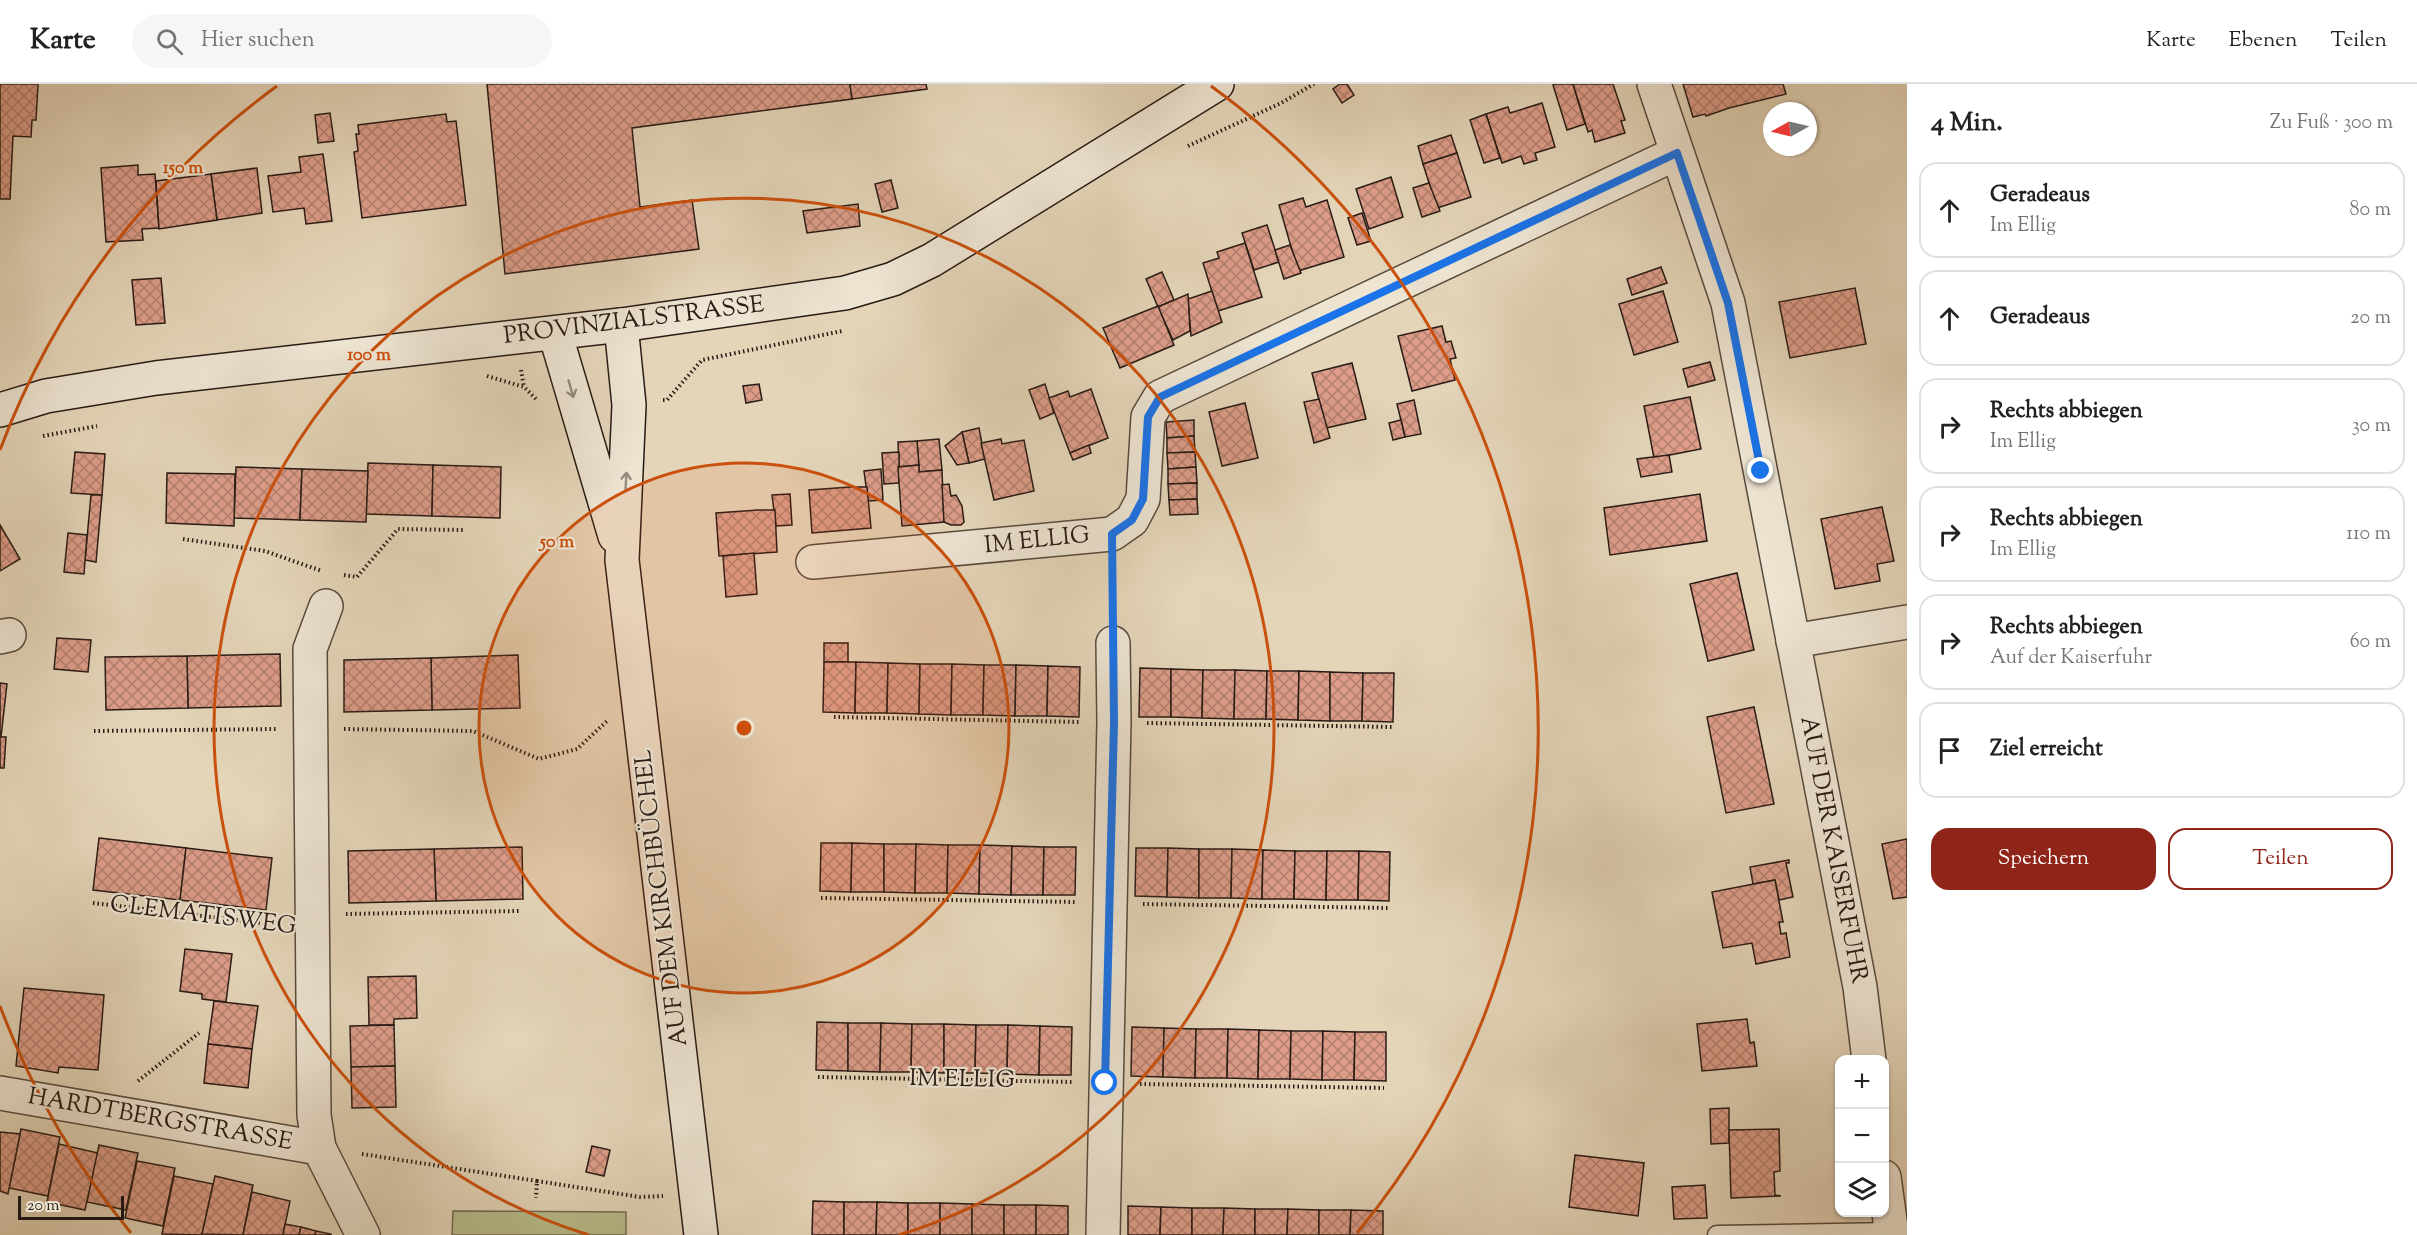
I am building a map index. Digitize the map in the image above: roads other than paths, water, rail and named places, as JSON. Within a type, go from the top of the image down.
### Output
[{"type":"street","name":"PROVINZIALSTRASSE","points":[[0,410],[46,396],[156,378],[621,325],[845,293],[893,279],[932,260],[1217,84]]},
{"type":"street","name":"AUF DER KAISERFUHR","points":[[1654,84],[1728,303],[1860,987],[1868,1055]]},
{"type":"street","name":"IM ELLIG","points":[[813,562],[1112,534],[1132,520],[1143,499],[1148,417],[1160,397],[1677,153]]},
{"type":"street","name":"AUF DEM KIRCHBÜCHEL","points":[[621,325],[629,405],[622,561]]},
{"type":"street","name":"AUF DEM KIRCHBÜCHEL","points":[[555,333],[622,561],[701,1235]]},
{"type":"street","name":"CLEMATISWEG","points":[[326,606],[310,649],[314,1115],[319,1148],[363,1235]]},
{"type":"street","points":[[1793,642],[1907,622]]},
{"type":"street","points":[[1103,1235],[1111,903],[1113,643]]},
{"type":"street","name":"HARDTBERGSTRASSE","points":[[0,1093],[319,1148]]},
{"type":"street","points":[[1889,1212],[1892,1233]]},
{"type":"lane","points":[[1717,1235],[1892,1233]]}]
